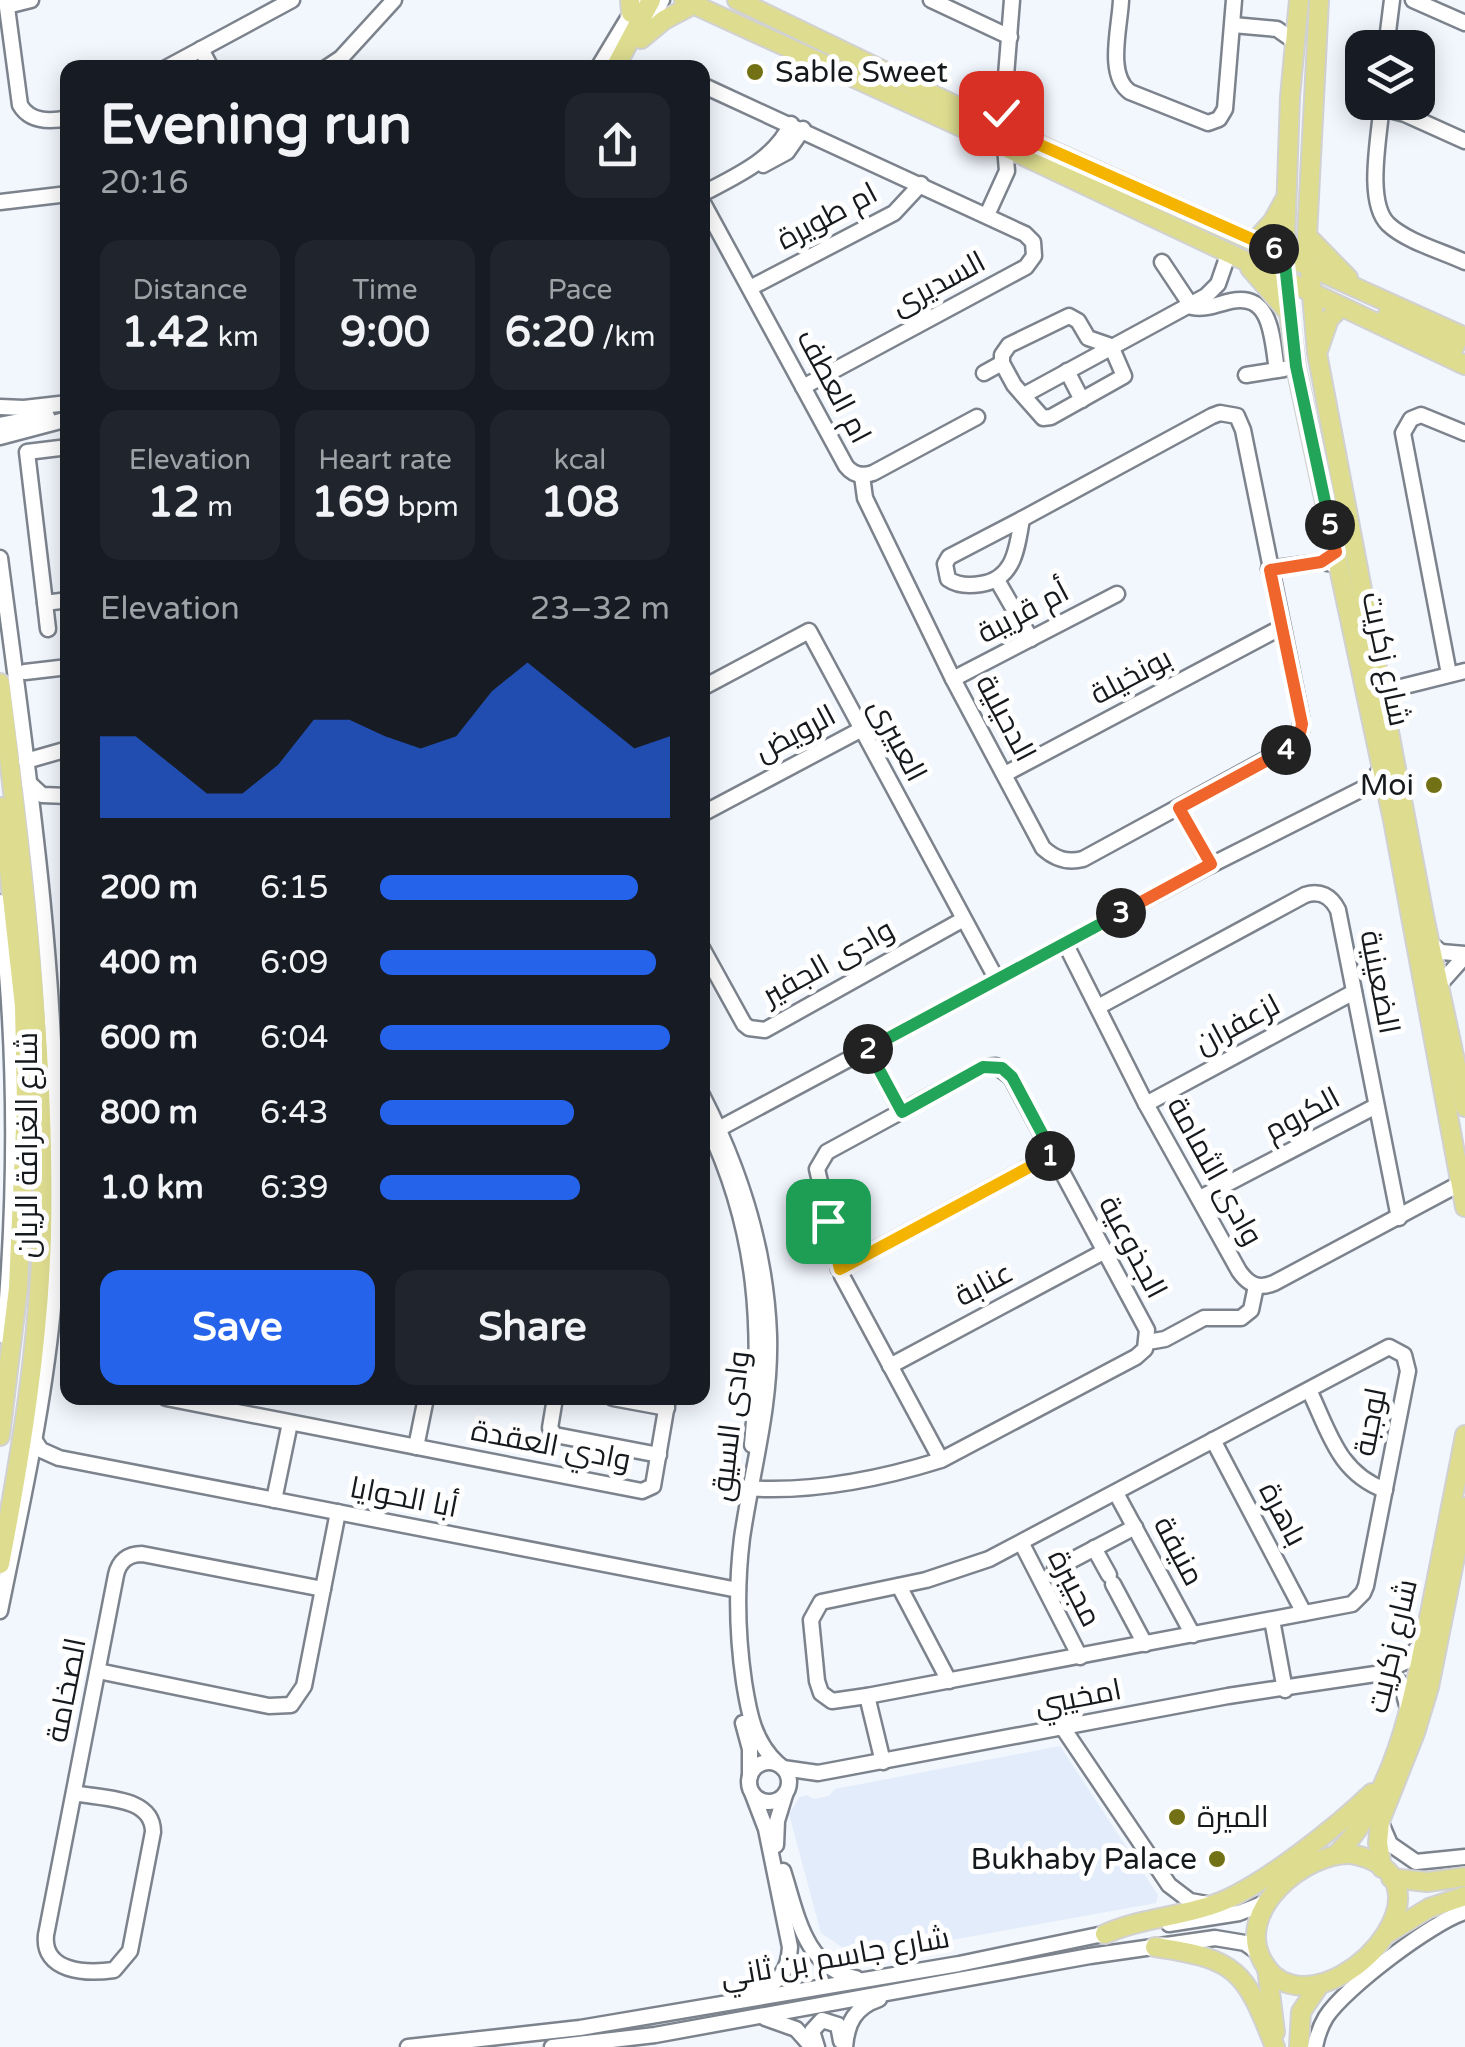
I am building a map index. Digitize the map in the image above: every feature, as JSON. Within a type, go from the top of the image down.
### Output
[{"type":"main road","points":[[619,60],[651,0]]},
{"type":"main road","points":[[737,0],[980,116],[1026,157],[1237,259],[1355,286],[1465,337]]},
{"type":"main road","name":"شارع زكريت","points":[[1299,0],[1285,197],[1296,274],[1317,354],[1379,680],[1390,695],[1430,943],[1465,1106]]},
{"type":"main road","points":[[640,39],[697,1],[820,40]]},
{"type":"main road","points":[[697,1],[1004,137],[1255,241],[1341,307],[1465,365]]},
{"type":"main road","name":"شارع زكريت","points":[[1320,6],[1307,236],[1289,313],[1332,560],[1463,1196]]},
{"type":"main road","points":[[1290,97],[1297,128],[1296,274],[1325,459],[1332,474],[1341,481]]},
{"type":"main road","points":[[1255,241],[1273,221],[1285,197]]},
{"type":"main road","points":[[1177,230],[1203,233],[1465,349]]},
{"type":"main road","points":[[1307,236],[1355,286]]},
{"type":"main road","points":[[1237,259],[1289,313]]},
{"type":"main road","points":[[1317,354],[1329,319],[1341,307]]},
{"type":"main road","name":"شارع الغرافة الريان","points":[[0,683],[48,1105],[33,1411],[23,1482],[0,1564]]},
{"type":"main road","name":"شارع الغرافة الريان","points":[[0,786],[24,1006],[26,1070],[18,1288],[0,1436]]},
{"type":"main road","points":[[42,1201],[56,1184]]},
{"type":"main road","name":"شارع زكريت","points":[[1336,1855],[1358,1830],[1384,1782],[1408,1711],[1465,1435]]},
{"type":"main road","name":"شارع زكريت","points":[[1387,1873],[1378,1843],[1380,1821],[1429,1687],[1465,1507]]},
{"type":"main road","points":[[1105,1934],[1214,1904],[1256,1882],[1320,1837],[1384,1782]]},
{"type":"main road","points":[[1276,2047],[1257,1924],[1268,1902],[1292,1878],[1336,1855],[1365,1857],[1387,1873],[1427,1882],[1465,1877]]},
{"type":"main road","points":[[1387,1873],[1398,1904],[1390,1932]]},
{"type":"main road","points":[[1298,2047],[1301,2012],[1320,1984],[1358,1962],[1390,1932],[1429,1908],[1465,1896]]},
{"type":"main road","points":[[1155,1947],[1211,1957],[1236,1971],[1255,1998],[1276,2047]]},
{"type":"main road","points":[[1263,1961],[1276,1978],[1290,1984],[1320,1984]]},
{"type":"street","points":[[31,0],[6,3],[20,105],[31,117],[60,119]]},
{"type":"street","points":[[181,60],[292,0]]},
{"type":"street","points":[[346,60],[394,0]]},
{"type":"street","points":[[628,60],[662,0]]},
{"type":"street","points":[[930,0],[1010,37]]},
{"type":"street","name":"السديرى","points":[[987,215],[1006,172],[1001,99],[1012,0]]},
{"type":"street","points":[[1121,0],[1116,70],[1120,83],[1130,92],[1204,123],[1215,121],[1225,109],[1234,0]]},
{"type":"street","points":[[1388,30],[1392,0]]},
{"type":"street","points":[[1413,0],[1465,23]]},
{"type":"street","points":[[602,60],[633,4]]},
{"type":"street","points":[[1232,25],[1277,29],[1297,20]]},
{"type":"street","points":[[1277,29],[1294,41]]},
{"type":"street","points":[[201,49],[207,60]]},
{"type":"street","name":"السديرى","points":[[710,88],[987,215],[1030,238],[1035,252],[1030,263],[803,387]]},
{"type":"street","points":[[980,116],[1001,99]]},
{"type":"street","points":[[1381,120],[1376,191],[1380,212],[1400,232],[1465,262]]},
{"type":"street","points":[[1419,120],[1465,141]]},
{"type":"street","points":[[710,193],[781,156],[797,126]]},
{"type":"street","name":"السديرى","points":[[1006,172],[1026,157]]},
{"type":"street","name":"ام طويرة","points":[[750,288],[894,213],[921,184]]},
{"type":"street","points":[[0,202],[60,195]]},
{"type":"street","name":"ام العطف","points":[[710,213],[846,466],[862,476],[873,474],[977,417]]},
{"type":"street","points":[[1024,395],[1206,296],[1237,259]]},
{"type":"street","points":[[1162,262],[1187,304],[1202,309],[1242,300],[1258,305],[1268,318],[1276,370]]},
{"type":"street","points":[[1066,316],[1078,322],[1092,341],[1111,346],[1123,370],[1122,378],[1043,418],[1002,363],[1002,355],[1009,346],[1066,316]]},
{"type":"street","points":[[984,373],[1002,363]]},
{"type":"street","points":[[1246,375],[1296,366]]},
{"type":"street","points":[[1067,371],[1082,400]]},
{"type":"street","points":[[0,398],[60,400]]},
{"type":"street","points":[[0,406],[24,408],[60,401]]},
{"type":"street","name":"الدحيلية","points":[[862,476],[865,498],[954,679],[1043,848],[1054,857],[1066,861],[1083,858],[1286,750],[1299,738],[1300,717],[1243,430],[1237,416],[1212,416],[950,557],[945,564],[948,580],[955,584],[996,580]]},
{"type":"street","points":[[1390,695],[1457,673],[1403,434],[1407,423],[1421,416],[1465,433]]},
{"type":"street","points":[[0,425],[60,417]]},
{"type":"street","points":[[0,437],[60,418]]},
{"type":"street","points":[[48,630],[28,452],[60,448]]},
{"type":"street","points":[[1022,519],[1014,561],[996,580],[1031,639]]},
{"type":"street","name":"شارع الغرافة الريان","points":[[0,558],[53,1004],[48,1105],[60,1136]]},
{"type":"street","points":[[1270,570],[1332,560]]},
{"type":"street","name":"أم قريبة","points":[[954,679],[1117,594]]},
{"type":"street","points":[[45,602],[60,601]]},
{"type":"street","name":"بونخيلة","points":[[1005,774],[1282,627]]},
{"type":"street","name":"العبيرى","points":[[710,684],[809,632],[997,980]]},
{"type":"street","points":[[25,672],[60,668]]},
{"type":"street","name":"الرويض","points":[[710,810],[862,729]]},
{"type":"street","points":[[26,761],[60,751]]},
{"type":"street","points":[[715,1131],[1211,864],[1379,781]]},
{"type":"street","points":[[29,783],[36,793],[60,796]]},
{"type":"street","points":[[32,812],[48,796]]},
{"type":"street","points":[[1179,808],[1211,864]]},
{"type":"street","name":"الضعينية","points":[[1098,1007],[1311,893],[1330,898],[1338,910],[1400,1218]]},
{"type":"street","points":[[0,902],[12,1214],[0,1371]]},
{"type":"street","name":"وادى الجفير","points":[[710,962],[744,1024],[765,1030],[962,920]]},
{"type":"street","name":"وادى الثمامة","points":[[1065,943],[1146,1104],[1246,1280],[1256,1286],[1274,1283],[1442,1194],[1463,1196]]},
{"type":"street","points":[[1430,943],[1441,952],[1465,955]]},
{"type":"street","points":[[1440,984],[1465,955]]},
{"type":"street","name":"لزعفران","points":[[1146,1104],[1354,992]]},
{"type":"street","points":[[868,1048],[902,1112]]},
{"type":"street","name":"الجذوعية","points":[[748,1488],[807,1490],[889,1475],[941,1460],[1136,1358],[1148,1342],[1146,1330],[1012,1077],[996,1066],[983,1067],[827,1152],[818,1162],[817,1176],[840,1269],[941,1460]]},
{"type":"street","name":"الكروم","points":[[1200,1198],[1376,1106]]},
{"type":"street","name":"وادى السيق","points":[[710,1117],[740,1210],[756,1297],[758,1374],[730,1650],[750,1749],[750,1776]]},
{"type":"street","name":"وادى السيق","points":[[710,1125],[715,1131]]},
{"type":"street","points":[[840,1269],[1053,1154]]},
{"type":"street","name":"شارع الغرافة الريان","points":[[0,1611],[23,1482],[35,1441],[33,1411],[54,1294],[56,1184],[60,1165]]},
{"type":"street","name":"عنابة","points":[[890,1366],[1104,1252]]},
{"type":"street","points":[[1148,1342],[1164,1339],[1204,1318],[1241,1318],[1251,1310],[1256,1286]]},
{"type":"street","name":"لوجبة","points":[[1384,1348],[1395,1348],[1404,1355],[1408,1371],[1385,1490],[1363,1593],[1352,1604],[867,1696],[832,1700],[822,1693],[817,1681],[812,1615],[825,1600],[954,1573],[1022,1544],[1213,1440],[1384,1348]]},
{"type":"street","points":[[1309,1390],[1347,1466],[1364,1481],[1385,1490]]},
{"type":"street","name":"وادي العقدة","points":[[202,1405],[642,1491],[653,1486],[667,1405]]},
{"type":"street","points":[[416,1447],[425,1405]]},
{"type":"street","points":[[554,1405],[550,1428],[555,1435],[659,1455]]},
{"type":"street","points":[[274,1500],[290,1422]]},
{"type":"street","name":"باهرة","points":[[1213,1440],[1304,1614]]},
{"type":"street","name":"أبا الحوايا","points":[[35,1441],[41,1450],[60,1458],[734,1590]]},
{"type":"street","name":"أبا الحوايا","points":[[23,1482],[40,1459],[60,1458]]},
{"type":"street","name":"منيفة","points":[[1116,1493],[1193,1635]]},
{"type":"street","points":[[98,1672],[269,1706],[291,1705],[304,1686],[338,1512]]},
{"type":"street","points":[[1054,1569],[1134,1526]]},
{"type":"street","name":"مجيبرة","points":[[1022,1544],[1080,1657]]},
{"type":"street","points":[[1094,1548],[1146,1644]]},
{"type":"street","name":"الصخامة","points":[[74,1793],[140,1806],[152,1819],[153,1832],[130,1951],[122,1964],[108,1971],[60,1966],[48,1953],[46,1935],[117,1569],[135,1554],[323,1589]]},
{"type":"street","points":[[899,1586],[949,1682]]},
{"type":"street","name":"وادى السيق","points":[[734,1590],[749,1712],[761,1745],[781,1766]]},
{"type":"street","points":[[1272,1620],[1285,1690]]},
{"type":"street","name":"امخيبي","points":[[787,1792],[798,1778],[808,1774],[1228,1696],[1382,1673],[1407,1661],[1425,1637]]},
{"type":"street","points":[[1382,1673],[1401,1682],[1408,1711]]},
{"type":"street","points":[[867,1696],[883,1762]]},
{"type":"street","points":[[1084,1724],[1088,1762]]},
{"type":"street","points":[[1063,1728],[1168,1885],[1190,1901],[1214,1904]]},
{"type":"street","points":[[730,2003],[776,1982],[790,1953],[766,1829],[753,1795],[750,1776],[759,1765],[781,1766],[789,1778],[777,1821],[776,1847],[811,1951],[837,1973],[871,1978]]},
{"type":"street","name":"امخيبي","points":[[781,1766],[808,1774]]},
{"type":"street","points":[[753,1795],[772,1802],[787,1792]]},
{"type":"street","points":[[1380,1821],[1390,1844],[1416,1862],[1465,1857]]},
{"type":"street","points":[[1165,1915],[1171,1902],[1168,1885]]},
{"type":"street","name":"شارع جاسم بن ثاني","points":[[408,2047],[580,2028],[730,2003],[1105,1934],[1222,1917],[1268,1902]]},
{"type":"street","points":[[1314,2047],[1324,2019],[1342,2000],[1421,1934],[1438,1922],[1465,1912]]},
{"type":"street","name":"شارع جاسم بن ثاني","points":[[552,2047],[655,2035],[1215,1938],[1232,1939],[1263,1961]]},
{"type":"street","points":[[843,2047],[850,2020],[858,2010],[904,1990]]},
{"type":"street","points":[[755,2017],[791,2026],[814,2047]]},
{"type":"street","points":[[814,2047],[815,2024],[827,2020],[838,2025],[843,2047]]},
{"type":"shaded area","points":[[1060,1746],[1158,1895],[1156,1903],[857,1957],[821,1933],[789,1814],[800,1797],[829,1796],[835,1789]]},
{"type":"place","name":"Sable Sweet","points":[[755,72]]},
{"type":"place","name":"Moi","points":[[1434,785]]},
{"type":"place","name":"الميرة","points":[[1177,1817]]},
{"type":"place","name":"Bukhaby Palace","points":[[1217,1859]]},
{"type":"route","points":[[828,1221],[840,1269],[1053,1154],[1012,1077],[1002,1068],[983,1067],[902,1112],[868,1048],[1211,864],[1179,808],[1286,750],[1301,731],[1270,570],[1321,562],[1336,552],[1296,366],[1284,254],[1002,128],[1001,113]]}]
